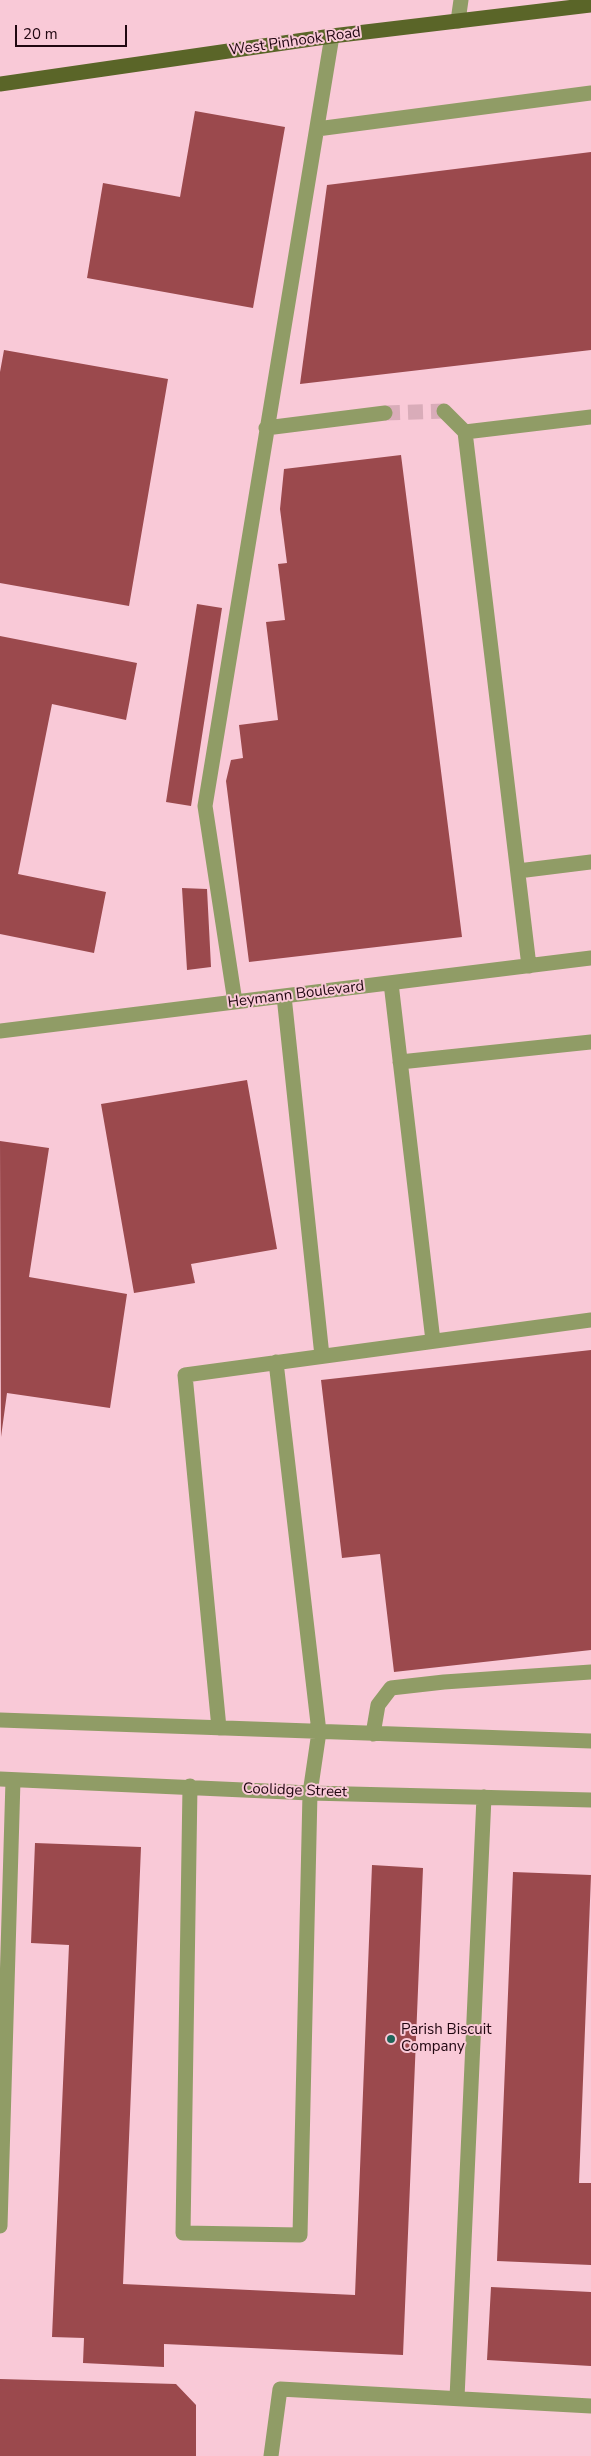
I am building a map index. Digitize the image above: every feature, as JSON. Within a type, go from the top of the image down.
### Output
[{"type":"main road","name":"West Pinhook Road","points":[[0,84],[332,36],[591,5]]},
{"type":"street","points":[[458,21],[461,0]]},
{"type":"street","points":[[236,1002],[205,806],[332,36]]},
{"type":"street","points":[[317,129],[591,93]]},
{"type":"street","points":[[444,411],[465,432],[529,966]]},
{"type":"street","points":[[266,428],[385,413]]},
{"type":"street","points":[[465,432],[591,417]]},
{"type":"street","points":[[518,870],[591,862]]},
{"type":"street","name":"Heymann Boulevard","points":[[0,1031],[591,958]]},
{"type":"street","points":[[391,983],[433,1341]]},
{"type":"street","points":[[284,996],[322,1356]]},
{"type":"street","points":[[400,1062],[591,1042]]},
{"type":"street","points":[[219,1728],[185,1375],[591,1320]]},
{"type":"street","points":[[190,1786],[183,2233],[300,2235],[310,1793],[319,1732],[276,1362]]},
{"type":"street","points":[[373,1734],[378,1705],[391,1688],[444,1682],[591,1672]]},
{"type":"street","points":[[0,1720],[591,1741]]},
{"type":"street","points":[[0,2226],[7,1779]]},
{"type":"street","name":"Coolidge Street","points":[[7,1779],[310,1793],[591,1800]]},
{"type":"street","points":[[457,2398],[484,1797]]},
{"type":"street","points":[[271,2456],[280,2389],[591,2406]]},
{"type":"building","points":[[195,111],[285,127],[253,308],[87,278],[103,183],[180,197]]},
{"type":"building","points":[[591,152],[591,350],[300,384],[327,185]]},
{"type":"building","points":[[4,350],[168,379],[129,606],[0,583],[0,372]]},
{"type":"building","points":[[401,455],[462,937],[249,962],[226,781],[231,760],[243,758],[239,725],[278,720],[266,622],[285,620],[278,564],[287,563],[280,509],[284,469]]},
{"type":"building","points":[[197,604],[222,608],[191,806],[166,802]]},
{"type":"building","points":[[0,636],[137,663],[126,720],[52,704],[18,874],[106,892],[94,953],[0,934]]},
{"type":"building","points":[[182,888],[207,889],[211,967],[187,970]]},
{"type":"building","points":[[247,1080],[277,1249],[191,1264],[195,1283],[134,1293],[101,1104]]},
{"type":"building","points":[[0,1141],[49,1148],[29,1277],[127,1294],[110,1408],[7,1393],[1,1437]]},
{"type":"building","points":[[591,1350],[591,1650],[394,1672],[380,1554],[342,1558],[321,1380]]},
{"type":"building","points":[[35,1843],[141,1847],[123,2284],[355,2295],[372,1865],[423,1868],[403,2355],[164,2344],[164,2367],[83,2363],[84,2338],[52,2337],[69,1945],[31,1943]]},
{"type":"building","points":[[513,1872],[591,1875],[579,2183],[591,2183],[591,2265],[497,2261]]},
{"type":"building","points":[[491,2287],[591,2292],[591,2366],[487,2360]]},
{"type":"building","points":[[0,2379],[176,2384],[196,2405],[196,2456],[0,2456]]},
{"type":"tunnel","points":[[385,413],[444,411]]},
{"type":"place","name":"Parish Biscuit Company","points":[[391,2039]]}]
